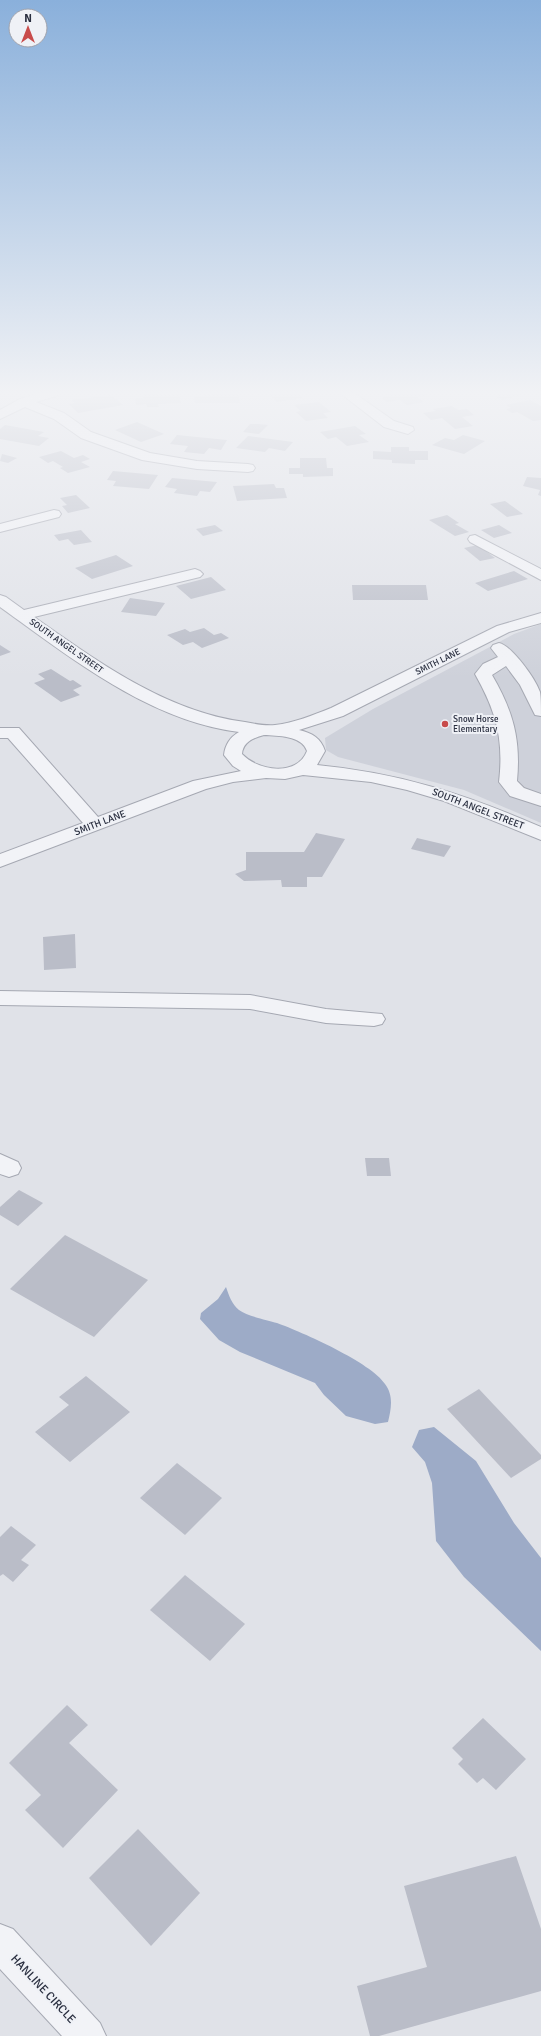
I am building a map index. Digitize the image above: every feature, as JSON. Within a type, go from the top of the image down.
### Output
[{"type":"street","points":[[0,528],[54,514]]},
{"type":"street","points":[[475,539],[541,575]]},
{"type":"street","points":[[22,615],[195,574]]},
{"type":"street","name":"SOUTH ANGEL STREET","points":[[0,600],[96,668],[153,698],[200,719],[233,726],[302,735],[314,749],[335,763],[368,776]]},
{"type":"street","name":"SMITH LANE","points":[[200,785],[224,768],[234,749],[247,735],[309,722],[337,712],[503,629],[541,618]]},
{"type":"street","points":[[484,639],[499,647],[509,658],[537,700],[541,711]]},
{"type":"street","points":[[509,658],[488,668],[483,674],[504,714],[511,759],[508,782],[516,792],[541,800]]},
{"type":"street","name":"SMITH LANE","points":[[300,769],[313,758],[314,749],[322,727],[337,712]]},
{"type":"street","name":"SOUTH ANGEL STREET","points":[[200,719],[234,749],[237,762],[244,767],[265,773],[283,773],[300,769],[368,776],[394,781],[446,795],[537,825]]},
{"type":"street","points":[[0,733],[13,732],[96,825]]},
{"type":"street","name":"SMITH LANE","points":[[0,861],[200,785],[233,777],[265,773]]},
{"type":"street","points":[[0,998],[250,1002],[326,1016],[374,1019]]},
{"type":"street","name":"HANLINE CIRCLE","points":[[0,1942],[87,2036]]},
{"type":"shaded area","name":"Snow Horse Elementary","points":[[541,624],[541,823],[464,790],[338,757],[326,750],[325,738],[373,709],[514,634]]},
{"type":"water","points":[[226,1287],[230,1297],[239,1310],[252,1316],[277,1323],[303,1333],[352,1358],[378,1376],[390,1393],[391,1407],[388,1422],[375,1424],[346,1416],[324,1395],[315,1383],[240,1352],[219,1340],[200,1319],[201,1313],[218,1299]]},
{"type":"water","points":[[434,1427],[476,1461],[514,1523],[541,1558],[541,1651],[464,1577],[436,1541],[432,1483],[425,1462],[412,1447],[419,1430]]},
{"type":"building","points":[[171,488],[213,488],[210,492],[200,491],[197,496],[174,493],[177,489]]},
{"type":"building","points":[[234,488],[284,488],[287,498],[237,501]]},
{"type":"building","points":[[532,488],[541,488],[541,496],[538,495],[540,490]]},
{"type":"building","points":[[76,495],[90,508],[68,513],[62,506],[67,505],[60,498]]},
{"type":"building","points":[[505,501],[523,514],[507,517],[490,504]]},
{"type":"building","points":[[447,515],[459,523],[455,524],[469,532],[455,536],[429,520]]},
{"type":"building","points":[[215,525],[223,531],[203,536],[196,529]]},
{"type":"building","points":[[499,525],[512,533],[494,538],[481,530]]},
{"type":"building","points":[[81,530],[92,542],[74,545],[68,539],[59,541],[54,535]]},
{"type":"building","points":[[478,545],[495,558],[480,561],[464,548]]},
{"type":"building","points":[[116,555],[133,566],[92,579],[75,568]]},
{"type":"building","points":[[514,571],[528,579],[488,591],[475,583]]},
{"type":"building","points":[[211,577],[226,590],[191,599],[176,586]]},
{"type":"building","points":[[352,585],[426,585],[428,600],[353,600]]},
{"type":"building","points":[[130,598],[165,603],[156,616],[121,612]]},
{"type":"building","points":[[204,628],[214,635],[221,633],[229,638],[202,648],[193,642],[183,645],[167,635],[185,629],[190,632]]},
{"type":"building","points":[[0,645],[11,652],[0,656]]},
{"type":"building","points":[[51,669],[70,681],[73,680],[82,686],[73,690],[80,695],[61,702],[34,683],[45,679],[38,674]]},
{"type":"building","points":[[316,833],[345,839],[322,877],[307,877],[307,887],[282,887],[281,880],[244,881],[235,874],[246,870],[246,852],[304,852]]},
{"type":"building","points":[[417,838],[451,846],[444,857],[411,849]]},
{"type":"building","points":[[75,934],[76,968],[44,970],[43,937]]},
{"type":"building","points":[[365,1158],[389,1158],[391,1176],[367,1176]]},
{"type":"building","points":[[19,1190],[43,1203],[18,1226],[0,1215],[0,1207]]},
{"type":"building","points":[[65,1235],[148,1280],[94,1337],[10,1289]]},
{"type":"building","points":[[86,1376],[130,1412],[70,1462],[35,1432],[69,1405],[59,1397]]},
{"type":"building","points":[[479,1389],[541,1455],[541,1459],[511,1478],[447,1409]]},
{"type":"building","points":[[177,1463],[222,1498],[185,1535],[140,1498]]},
{"type":"building","points":[[11,1526],[36,1545],[21,1560],[29,1565],[13,1582],[3,1574],[0,1576],[0,1537]]},
{"type":"building","points":[[185,1575],[245,1624],[210,1661],[150,1610]]},
{"type":"building","points":[[67,1705],[88,1725],[69,1743],[118,1790],[63,1848],[25,1810],[41,1795],[9,1763]]},
{"type":"building","points":[[483,1718],[526,1759],[496,1790],[483,1778],[477,1783],[458,1764],[463,1759],[452,1748]]},
{"type":"building","points":[[138,1829],[200,1893],[151,1946],[89,1878]]},
{"type":"building","points":[[516,1856],[541,1929],[541,1991],[379,2036],[370,2036],[357,1986],[427,1967],[404,1886]]},
{"type":"place","name":"Snow Horse Elementary","points":[[445,724]]}]
